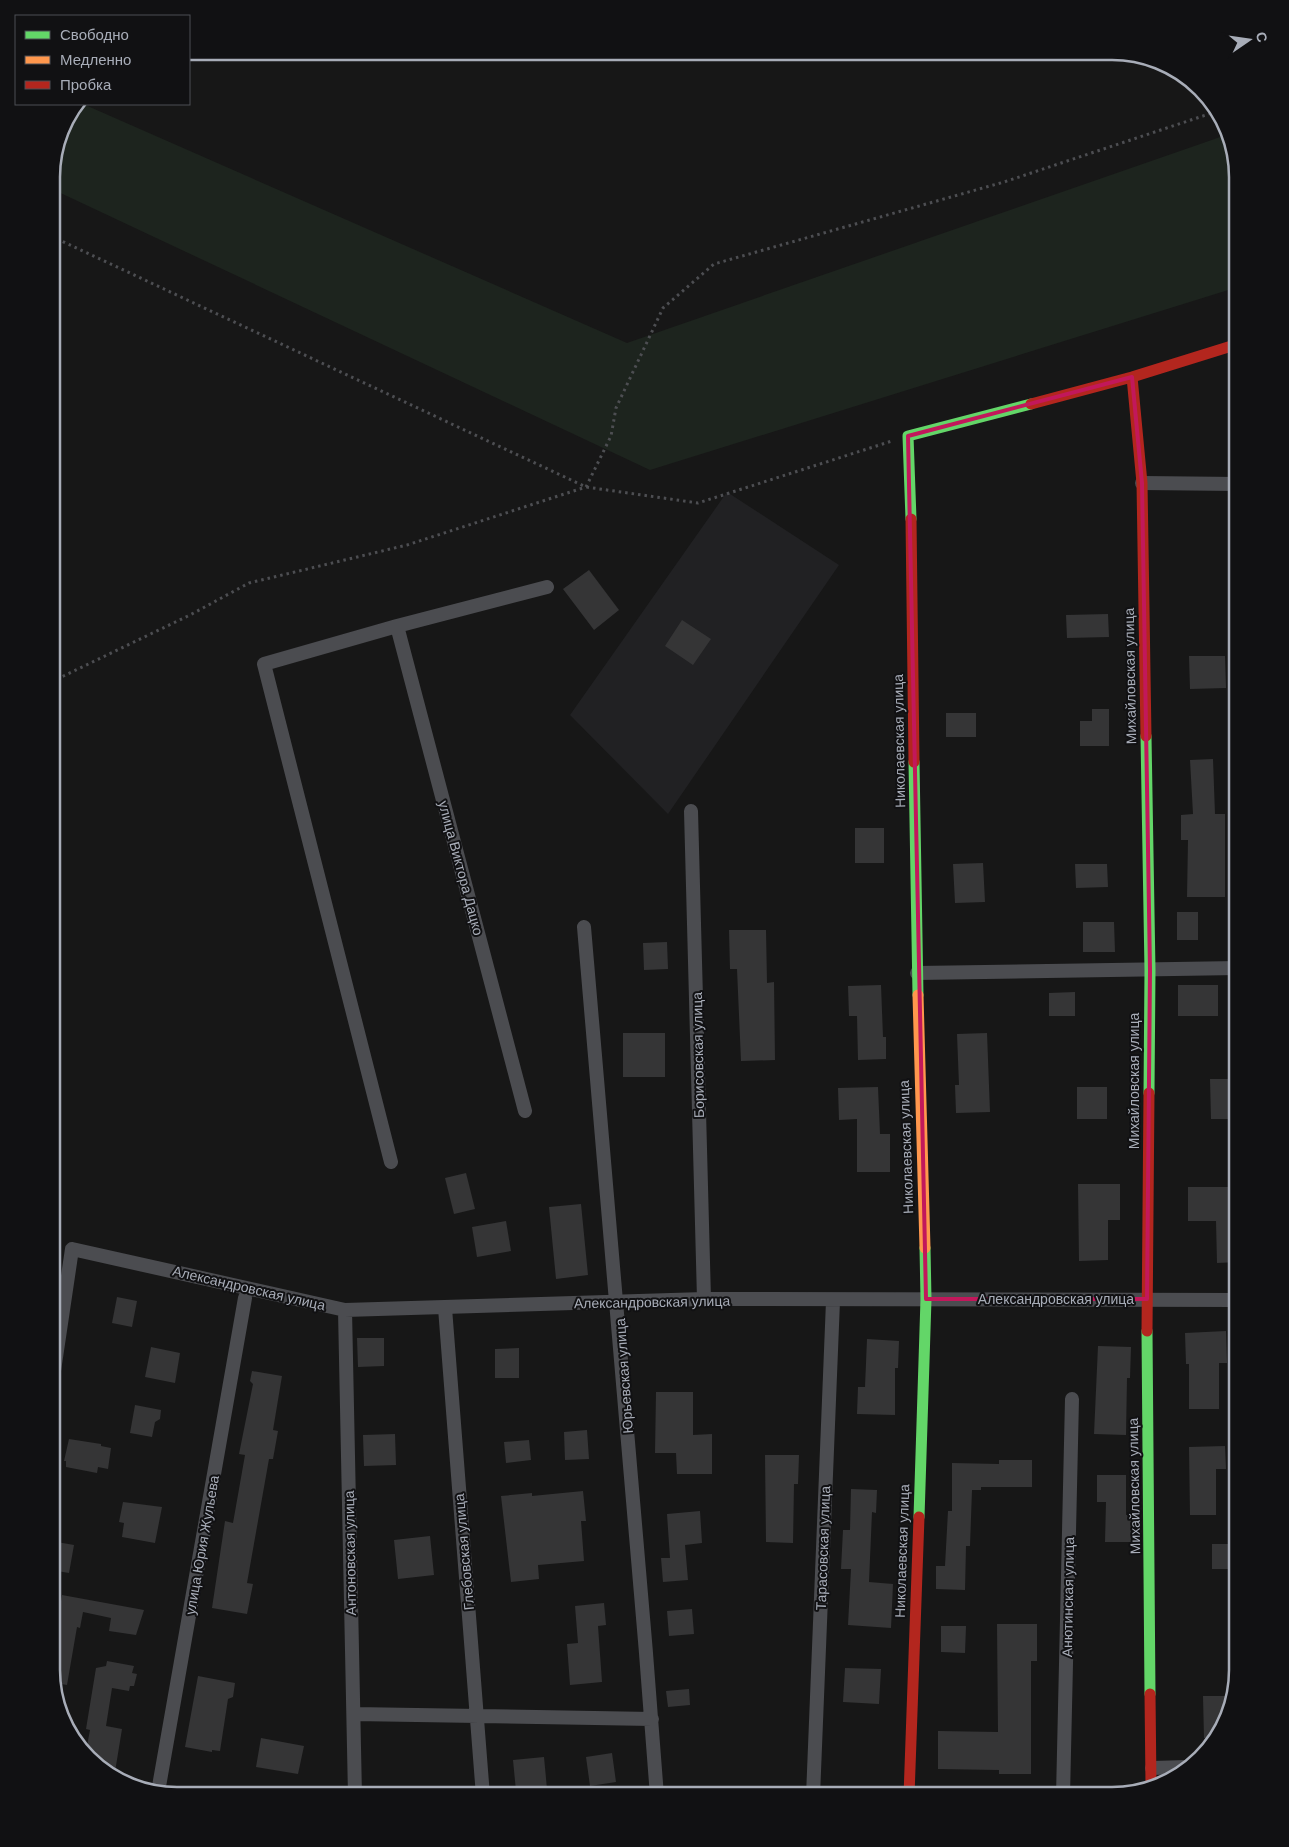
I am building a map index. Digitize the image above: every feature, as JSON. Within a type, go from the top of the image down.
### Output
[{"type":"street","points":[[908,436],[1132,377],[1229,347]]},
{"type":"street","name":"Михайловская улица","points":[[1132,377],[1142,483],[1150,970],[1147,1298],[1152,1780]]},
{"type":"street","name":"Николаевская улица","points":[[908,436],[911,496],[917,973],[926,1299],[909,1787]]},
{"type":"street","points":[[1142,483],[1229,484]]},
{"type":"street","points":[[391,1162],[264,664],[397,626],[547,588]]},
{"type":"street","name":"улица Виктора Дацко","points":[[397,626],[525,1110]]},
{"type":"street","name":"Борисовская улица","points":[[691,811],[704,1299]]},
{"type":"street","name":"Юрьевская улица","points":[[584,927],[619,1302],[633,1504],[656,1787]]},
{"type":"street","points":[[917,973],[1229,968]]},
{"type":"street","name":"Александровская улица","points":[[60,1330],[72,1249],[345,1310],[704,1299],[1147,1298],[1229,1300]]},
{"type":"street","name":"улица Юрия Жульева","points":[[159,1786],[245,1298]]},
{"type":"street","name":"Тарасовская улица","points":[[813,1787],[833,1300]]},
{"type":"street","name":"Глебовская улица","points":[[445,1308],[482,1787]]},
{"type":"street","name":"Антоновская улица","points":[[345,1310],[356,1787]]},
{"type":"street","name":"Анютинская улица","points":[[1063,1787],[1072,1399]]},
{"type":"street","points":[[354,1714],[652,1719]]},
{"type":"street","points":[[1152,1768],[1177,1767]]},
{"type":"path","points":[[60,678],[190,616],[249,583],[407,545],[586,487],[611,436],[616,408],[663,308],[714,264],[1004,182],[1210,114]]},
{"type":"path","points":[[60,240],[586,487],[698,503],[908,436]]},
{"type":"highlighted area","points":[[1132,377],[1142,483],[1150,970],[1147,1299],[926,1299],[908,436]]},
{"type":"shaded area","points":[[85,105],[627,343],[1222,137],[1228,162],[1229,177],[1229,290],[650,470],[60,193],[62,154],[76,118]]},
{"type":"shaded area","points":[[727,492],[839,565],[668,814],[570,715]]},
{"type":"building","points":[[589,570],[619,610],[594,630],[563,589]]},
{"type":"building","points":[[1108,614],[1109,637],[1067,638],[1066,615]]},
{"type":"building","points":[[682,620],[711,639],[693,665],[665,646]]},
{"type":"building","points":[[1189,656],[1225,656],[1226,688],[1190,689]]},
{"type":"building","points":[[1092,709],[1109,709],[1109,746],[1080,746],[1080,721],[1092,721]]},
{"type":"building","points":[[946,713],[976,713],[976,737],[946,737]]},
{"type":"building","points":[[1213,759],[1215,814],[1225,814],[1225,897],[1187,897],[1188,840],[1181,840],[1181,815],[1193,814],[1190,760]]},
{"type":"building","points":[[855,828],[884,828],[884,863],[855,863]]},
{"type":"building","points":[[983,863],[985,902],[955,903],[953,864]]},
{"type":"building","points":[[1075,864],[1107,864],[1108,887],[1076,888]]},
{"type":"building","points":[[1177,912],[1198,912],[1198,940],[1177,940]]},
{"type":"building","points":[[1083,922],[1114,922],[1115,952],[1083,952]]},
{"type":"building","points":[[729,930],[766,930],[767,983],[774,982],[775,1060],[741,1061],[737,969],[730,969]]},
{"type":"building","points":[[667,942],[668,969],[644,970],[643,943]]},
{"type":"building","points":[[881,985],[883,1037],[886,1037],[886,1059],[858,1060],[857,1016],[849,1016],[848,986]]},
{"type":"building","points":[[1178,985],[1218,985],[1218,1016],[1178,1016]]},
{"type":"building","points":[[1075,992],[1075,1016],[1049,1016],[1049,993]]},
{"type":"building","points":[[623,1033],[665,1033],[665,1077],[623,1077]]},
{"type":"building","points":[[987,1033],[990,1112],[956,1113],[955,1085],[959,1085],[957,1034]]},
{"type":"building","points":[[1210,1079],[1229,1079],[1229,1119],[1211,1119]]},
{"type":"building","points":[[878,1087],[880,1134],[890,1134],[890,1172],[857,1172],[857,1119],[839,1120],[838,1088]]},
{"type":"building","points":[[1077,1087],[1107,1087],[1107,1119],[1077,1119]]},
{"type":"building","points":[[466,1173],[475,1209],[454,1214],[445,1178]]},
{"type":"building","points":[[1078,1184],[1120,1184],[1120,1220],[1108,1220],[1108,1260],[1079,1261]]},
{"type":"building","points":[[1188,1187],[1228,1187],[1229,1262],[1217,1263],[1216,1221],[1188,1221]]},
{"type":"building","points":[[581,1204],[588,1275],[556,1279],[549,1207]]},
{"type":"building","points":[[506,1221],[511,1251],[477,1257],[472,1227]]},
{"type":"building","points":[[117,1297],[137,1301],[132,1327],[112,1323]]},
{"type":"building","points":[[1226,1331],[1227,1363],[1219,1363],[1219,1409],[1189,1409],[1189,1364],[1186,1364],[1185,1333]]},
{"type":"building","points":[[357,1338],[384,1338],[384,1366],[358,1367]]},
{"type":"building","points":[[867,1339],[899,1341],[898,1368],[895,1368],[895,1415],[857,1414],[858,1387],[865,1387]]},
{"type":"building","points":[[1098,1346],[1131,1347],[1130,1378],[1127,1378],[1126,1435],[1094,1434]]},
{"type":"building","points":[[151,1347],[180,1353],[175,1383],[145,1377]]},
{"type":"building","points":[[519,1348],[519,1378],[495,1378],[495,1349]]},
{"type":"building","points":[[252,1371],[282,1376],[273,1430],[278,1431],[273,1459],[269,1459],[247,1583],[253,1584],[247,1614],[212,1608],[225,1521],[233,1523],[245,1455],[239,1454],[253,1384],[250,1381]]},
{"type":"building","points":[[656,1392],[693,1392],[693,1435],[712,1434],[712,1474],[677,1474],[676,1453],[655,1453]]},
{"type":"building","points":[[135,1405],[161,1410],[160,1419],[155,1422],[152,1437],[130,1433]]},
{"type":"building","points":[[587,1430],[589,1459],[565,1460],[564,1432]]},
{"type":"building","points":[[395,1434],[396,1465],[364,1466],[363,1435]]},
{"type":"building","points":[[69,1439],[101,1444],[101,1446],[111,1448],[108,1469],[98,1467],[97,1473],[66,1467],[66,1461],[64,1461]]},
{"type":"building","points":[[529,1440],[531,1460],[506,1463],[504,1442]]},
{"type":"building","points":[[1225,1446],[1226,1469],[1216,1469],[1216,1515],[1190,1515],[1189,1447]]},
{"type":"building","points":[[765,1455],[799,1455],[798,1484],[794,1484],[793,1543],[766,1542]]},
{"type":"building","points":[[999,1460],[1032,1460],[1032,1487],[981,1487],[981,1490],[972,1490],[970,1546],[966,1546],[965,1590],[936,1589],[936,1566],[945,1566],[948,1511],[952,1511],[952,1463],[999,1464]]},
{"type":"building","points":[[1097,1475],[1126,1475],[1126,1515],[1131,1515],[1131,1542],[1105,1542],[1106,1502],[1097,1502]]},
{"type":"building","points":[[851,1489],[877,1490],[876,1513],[872,1512],[869,1582],[893,1584],[891,1628],[848,1625],[851,1569],[841,1569],[843,1530],[850,1530]]},
{"type":"building","points":[[583,1491],[586,1521],[581,1521],[584,1561],[538,1565],[539,1579],[511,1582],[501,1496],[532,1493],[532,1496]]},
{"type":"building","points":[[123,1502],[162,1507],[155,1543],[122,1537],[124,1523],[119,1522]]},
{"type":"building","points":[[700,1511],[702,1543],[685,1545],[688,1580],[663,1582],[661,1558],[670,1558],[667,1514]]},
{"type":"building","points":[[430,1536],[434,1575],[398,1579],[394,1540]]},
{"type":"building","points":[[60,1543],[74,1545],[69,1573],[60,1572]]},
{"type":"building","points":[[1212,1544],[1229,1544],[1229,1569],[1212,1569]]},
{"type":"building","points":[[62,1595],[144,1610],[136,1635],[109,1631],[111,1618],[83,1612],[80,1628],[77,1627],[67,1685],[61,1684],[60,1607]]},
{"type":"building","points":[[604,1603],[606,1625],[598,1626],[602,1682],[570,1685],[567,1644],[578,1643],[575,1606]]},
{"type":"building","points":[[692,1609],[694,1634],[669,1636],[667,1611]]},
{"type":"building","points":[[997,1624],[1037,1624],[1037,1661],[1031,1661],[1031,1774],[999,1774],[999,1770],[938,1769],[938,1731],[998,1732]]},
{"type":"building","points":[[941,1626],[966,1626],[965,1653],[941,1652]]},
{"type":"building","points":[[107,1661],[134,1666],[132,1673],[137,1674],[134,1686],[130,1686],[129,1691],[112,1688],[106,1726],[122,1729],[115,1769],[100,1758],[87,1745],[90,1730],[86,1729],[96,1668],[106,1666]]},
{"type":"building","points":[[845,1668],[881,1669],[879,1704],[843,1702]]},
{"type":"building","points":[[198,1676],[235,1683],[233,1697],[228,1699],[220,1751],[212,1750],[212,1752],[185,1747]]},
{"type":"building","points":[[689,1689],[690,1705],[668,1707],[666,1691]]},
{"type":"building","points":[[1203,1696],[1226,1696],[1213,1729],[1207,1738],[1204,1738]]},
{"type":"building","points":[[261,1738],[304,1746],[298,1774],[256,1767]]},
{"type":"building","points":[[612,1753],[616,1782],[590,1786],[586,1757]]},
{"type":"building","points":[[544,1757],[547,1787],[516,1787],[513,1760]]},
{"type":"traffic: fast","points":[[911,519],[908,436],[1031,404]]},
{"type":"traffic: fast","points":[[1146,736],[1150,970],[1149,1093]]},
{"type":"traffic: fast","points":[[914,762],[918,995]]},
{"type":"traffic: fast","points":[[919,1517],[926,1299],[925,1248]]},
{"type":"traffic: fast","points":[[1147,1331],[1150,1694]]},
{"type":"traffic: slow","points":[[918,995],[925,1248]]},
{"type":"traffic: jam","points":[[1031,404],[1132,377],[1229,347]]},
{"type":"traffic: jam","points":[[1132,377],[1142,483],[1146,736]]},
{"type":"traffic: jam","points":[[911,519],[914,762]]},
{"type":"traffic: jam","points":[[1147,1331],[1149,1093]]},
{"type":"traffic: jam","points":[[909,1787],[919,1517]]},
{"type":"traffic: jam","points":[[1150,1694],[1151,1780]]}]
